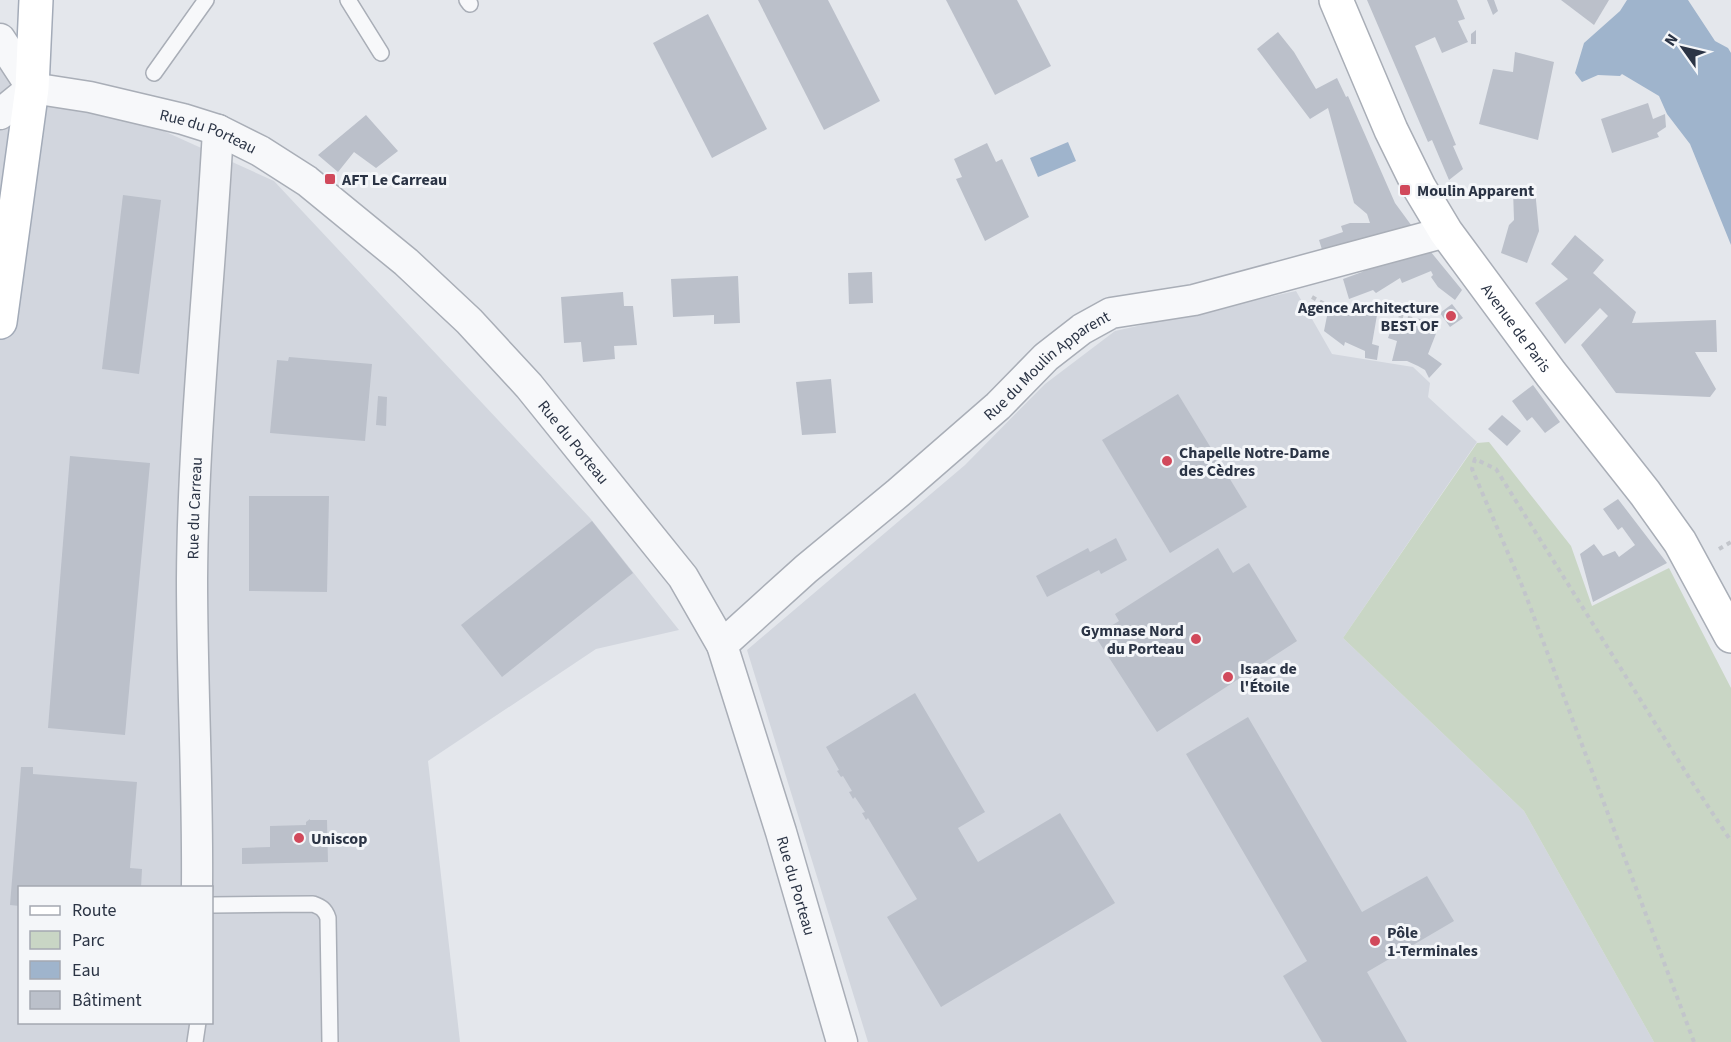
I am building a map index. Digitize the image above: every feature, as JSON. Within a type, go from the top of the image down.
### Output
[{"type":"main road","points":[[0,322],[32,88],[36,0]]},
{"type":"main road","name":"Avenue de Paris","points":[[1336,0],[1391,130],[1419,187],[1446,232],[1551,374],[1652,502],[1680,542],[1731,636]]},
{"type":"street","points":[[0,39],[32,88],[0,114]]},
{"type":"street","name":"Rue du Porteau","points":[[32,88],[102,99],[183,119],[218,130],[260,151],[307,181],[406,262],[469,321],[529,386],[683,577],[722,645],[781,832],[843,1042]]},
{"type":"street","name":"Rue du Carreau","points":[[197,886],[198,803],[192,579],[194,492],[218,130]]},
{"type":"street","name":"Rue du Moulin Apparent","points":[[722,645],[806,569],[998,406],[1046,357],[1082,329],[1111,313],[1194,300],[1446,232]]},
{"type":"lane","points":[[154,73],[206,0]]},
{"type":"lane","points":[[348,0],[381,53]]},
{"type":"lane","points":[[213,905],[313,904],[321,906],[326,911],[330,1042]]},
{"type":"lane","points":[[195,1042],[198,1024]]},
{"type":"path","points":[[1283,276],[1299,290],[1328,306],[1390,313],[1427,323]]},
{"type":"path","points":[[1694,1042],[1523,588],[1472,469],[1475,459],[1496,469],[1731,842]]},
{"type":"path","points":[[1719,549],[1731,542]]},
{"type":"shaded area","points":[[0,57],[274,181],[590,518],[679,630],[596,649],[428,761],[460,1042],[0,1042]]},
{"type":"shaded area","name":"Isaac de l'Étoile","points":[[1296,291],[1332,354],[1413,367],[1430,383],[1428,397],[1477,442],[1343,638],[1524,811],[1654,1042],[868,1042],[747,650],[965,465],[1045,384],[1115,331]]},
{"type":"green space","points":[[1489,442],[1571,546],[1592,606],[1669,568],[1731,688],[1731,1042],[1654,1042],[1524,811],[1343,638],[1477,443]]},
{"type":"water","points":[[1627,0],[1688,0],[1715,41],[1728,48],[1731,53],[1731,245],[1690,144],[1667,114],[1659,96],[1622,74],[1620,76],[1598,75],[1582,82],[1575,73],[1584,43],[1620,11]]},
{"type":"water","points":[[1068,142],[1076,161],[1038,177],[1030,158]]},
{"type":"building","points":[[758,0],[828,0],[880,101],[824,130]]},
{"type":"building","points":[[946,0],[1017,0],[1051,66],[995,95]]},
{"type":"building","points":[[1367,0],[1457,0],[1465,19],[1458,21],[1468,42],[1442,53],[1435,37],[1415,46],[1456,145],[1453,146],[1463,169],[1449,180],[1432,140],[1428,142]]},
{"type":"building","points":[[1487,0],[1494,0],[1498,11],[1493,15]]},
{"type":"building","points":[[1561,0],[1609,0],[1594,25]]},
{"type":"building","points":[[708,14],[767,129],[712,158],[653,43]]},
{"type":"building","points":[[1476,30],[1476,44],[1471,44],[1471,34]]},
{"type":"building","points":[[1278,32],[1294,52],[1316,89],[1337,78],[1346,97],[1348,96],[1395,203],[1417,233],[1325,259],[1319,240],[1343,232],[1341,226],[1350,223],[1370,223],[1367,214],[1354,203],[1328,108],[1310,119],[1257,49]]},
{"type":"building","points":[[1515,52],[1554,62],[1538,140],[1479,124],[1493,69],[1513,72]]},
{"type":"building","points":[[1648,103],[1653,119],[1665,114],[1666,127],[1657,133],[1659,137],[1612,153],[1601,119]]},
{"type":"building","points":[[366,115],[398,151],[376,168],[354,152],[338,172],[318,155]]},
{"type":"building","points":[[987,143],[996,162],[1002,159],[1029,217],[985,241],[956,179],[962,177],[954,159]]},
{"type":"building","points":[[1513,190],[1535,190],[1539,231],[1527,263],[1501,253],[1509,225],[1514,220]]},
{"type":"building","points":[[123,195],[161,200],[139,374],[102,369]]},
{"type":"building","points":[[1575,235],[1604,260],[1593,273],[1636,312],[1632,323],[1716,320],[1717,352],[1695,352],[1716,389],[1710,397],[1616,393],[1581,345],[1608,316],[1600,308],[1565,344],[1535,303],[1568,279],[1551,264]]},
{"type":"building","points":[[1426,246],[1462,290],[1455,300],[1438,287],[1431,277],[1433,275],[1431,271],[1402,283],[1400,278],[1376,293],[1373,290],[1349,299],[1343,279]]},
{"type":"building","points":[[872,272],[873,303],[849,304],[848,273]]},
{"type":"building","points":[[738,276],[740,323],[714,324],[714,315],[673,317],[671,279]]},
{"type":"building","points":[[623,292],[624,306],[633,306],[637,345],[614,346],[615,359],[583,362],[581,342],[564,343],[561,297]]},
{"type":"building","name":"Agence Architecture BEST OF","points":[[1452,304],[1463,318],[1450,327],[1440,313]]},
{"type":"building","points":[[1328,311],[1377,315],[1372,344],[1379,346],[1377,360],[1365,358],[1365,351],[1345,342],[1344,346],[1324,331]]},
{"type":"building","points":[[1395,319],[1420,324],[1437,331],[1428,354],[1442,364],[1429,378],[1425,370],[1418,366],[1407,361],[1392,361],[1397,341],[1388,338]]},
{"type":"building","points":[[289,357],[372,364],[365,441],[270,433],[277,360],[288,361]]},
{"type":"building","points":[[831,379],[836,433],[802,435],[796,382]]},
{"type":"building","points":[[1533,385],[1560,422],[1545,433],[1532,417],[1527,421],[1512,401]]},
{"type":"building","name":"Chapelle Notre-Dame des Cèdres","points":[[1178,394],[1247,507],[1170,553],[1102,440]]},
{"type":"building","points":[[378,396],[387,397],[386,426],[376,425]]},
{"type":"building","points":[[1502,415],[1521,431],[1507,446],[1488,429]]},
{"type":"building","points":[[70,456],[150,463],[125,735],[48,728]]},
{"type":"building","points":[[249,496],[329,496],[327,592],[249,591]]},
{"type":"building","points":[[1618,499],[1667,563],[1593,602],[1580,554],[1594,544],[1603,556],[1615,551],[1619,557],[1635,545],[1622,527],[1618,530],[1603,509]]},
{"type":"building","points":[[592,521],[633,573],[502,677],[461,625]]},
{"type":"building","points":[[1116,538],[1127,560],[1101,574],[1099,570],[1047,597],[1036,576],[1088,548],[1090,552]]},
{"type":"building","name":"Gymnase Nord du Porteau","points":[[1218,548],[1233,573],[1249,563],[1297,641],[1157,732],[1095,636],[1119,621],[1115,614]]},
{"type":"building","points":[[915,693],[985,812],[958,828],[978,862],[1060,813],[1115,903],[941,1007],[887,917],[917,899],[868,818],[866,820],[862,813],[865,812],[855,797],[853,799],[849,792],[852,791],[837,771],[839,770],[826,747]]},
{"type":"building","points":[[1248,717],[1362,912],[1427,876],[1454,921],[1367,972],[1407,1042],[1322,1042],[1283,976],[1307,961],[1186,754]]},
{"type":"building","points":[[21,767],[33,767],[33,774],[137,782],[130,868],[142,869],[141,886],[18,886],[18,906],[10,905]]},
{"type":"building","name":"Uniscop","points":[[310,819],[327,820],[328,862],[242,864],[242,848],[270,847],[270,826],[306,825]]},
{"type":"place","name":"AFT Le Carreau","points":[[330,179]]},
{"type":"place","name":"Moulin Apparent","points":[[1405,190]]},
{"type":"place","name":"Agence Architecture BEST OF","points":[[1451,316]]},
{"type":"place","name":"Chapelle Notre-Dame des Cèdres","points":[[1167,461]]},
{"type":"place","name":"Gymnase Nord du Porteau","points":[[1196,639]]},
{"type":"place","name":"Isaac de l'Étoile","points":[[1228,677]]},
{"type":"place","name":"Uniscop","points":[[299,838]]},
{"type":"place","name":"Pôle 1-Terminales","points":[[1375,941]]}]
